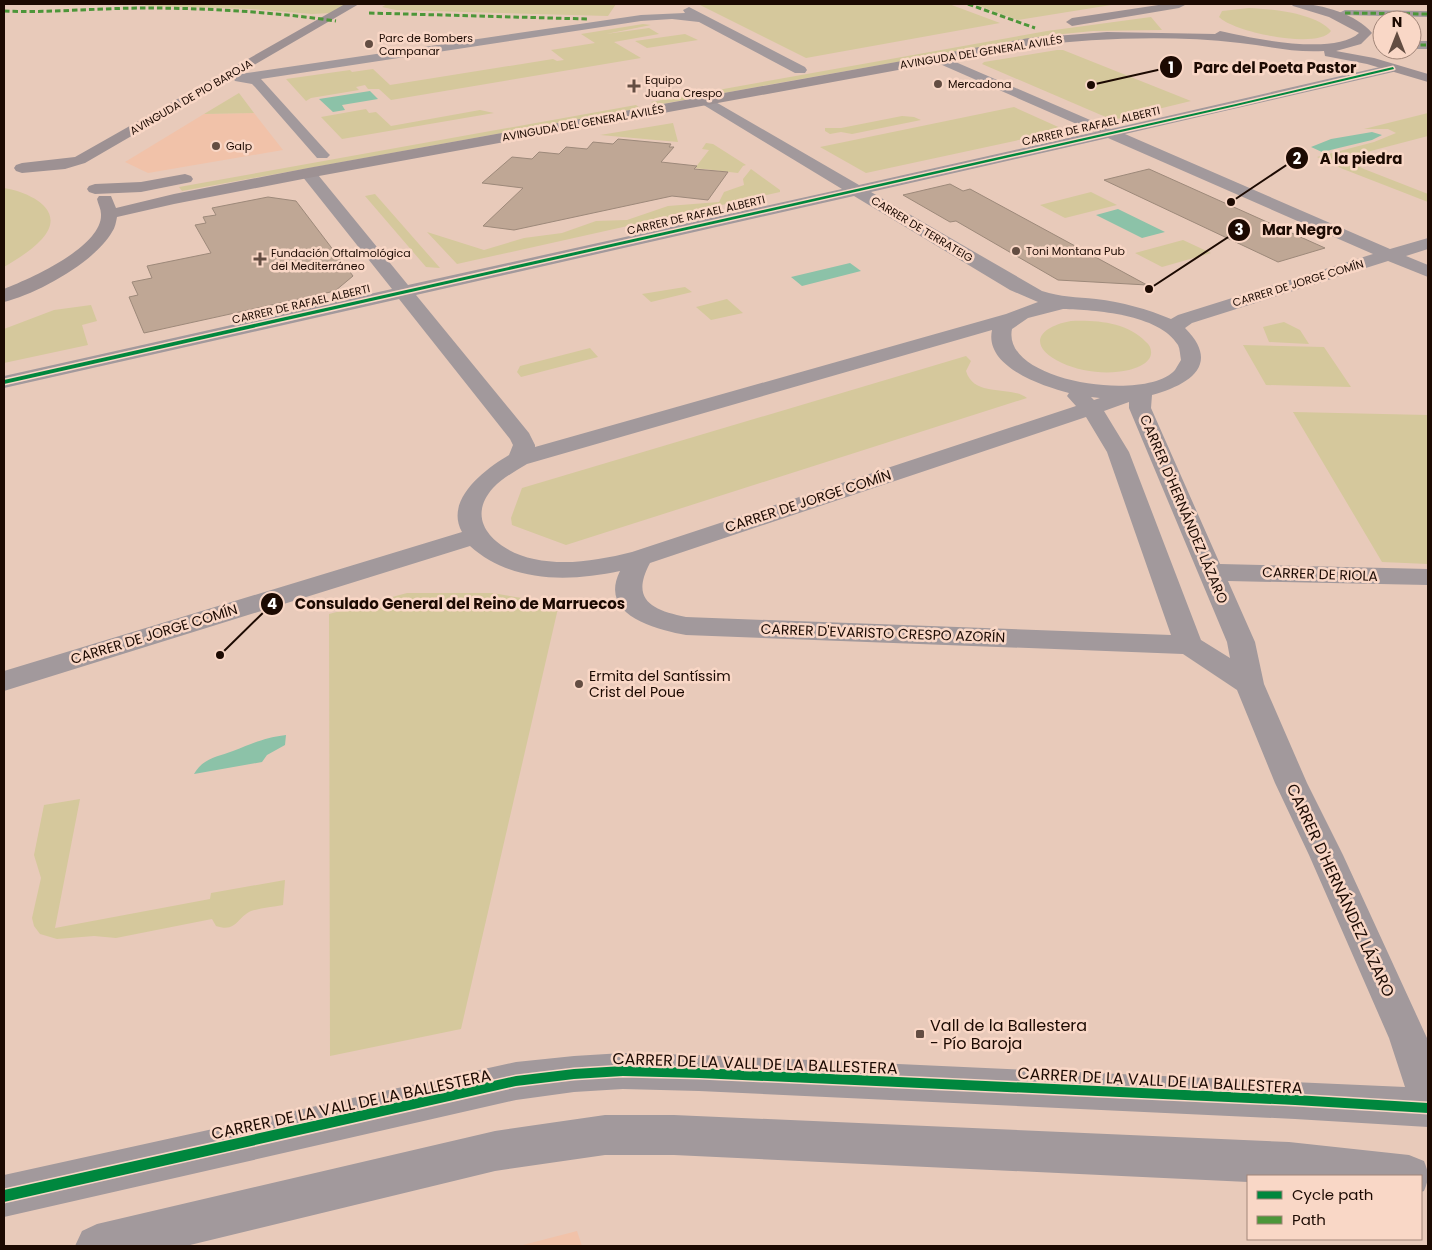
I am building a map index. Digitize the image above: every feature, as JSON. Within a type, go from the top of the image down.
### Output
[{"type":"main road","name":"AVINGUDA DE PIO BAROJA","points":[[22,168],[65,164],[80,160],[353,4]]},
{"type":"main road","name":"AVINGUDA DE PIO BAROJA","points":[[86,180],[116,150],[365,4]]},
{"type":"main road","points":[[1297,4],[1345,12],[1366,33],[1372,36]]},
{"type":"main road","name":"AVINGUDA DEL GENERAL AVILÉS","points":[[782,73],[1179,8]]},
{"type":"main road","points":[[1190,24],[1237,39],[1303,47],[1428,78]]},
{"type":"main road","points":[[1303,47],[1346,46],[1364,38],[1366,33]]},
{"type":"main road","name":"AVINGUDA DEL GENERAL AVILÉS","points":[[110,214],[305,166],[685,104],[1029,42],[1075,37],[1161,35],[1237,39]]},
{"type":"main road","name":"AVINGUDA DEL GENERAL AVILÉS","points":[[305,166],[327,154]]},
{"type":"main road","points":[[4,166],[141,187],[196,177]]},
{"type":"main road","points":[[4,296],[49,276],[87,250],[100,238],[107,226],[110,214],[106,201],[86,180]]},
{"type":"street","points":[[679,4],[703,20],[800,70]]},
{"type":"street","points":[[641,18],[669,7]]},
{"type":"street","points":[[1345,12],[1428,14]]},
{"type":"street","points":[[240,78],[641,18],[674,14],[703,20]]},
{"type":"street","points":[[937,58],[1428,272]]},
{"type":"street","name":"CARRER DE RAFAEL ALBERTI","points":[[4,382],[835,196],[1393,68]]},
{"type":"street","points":[[240,78],[256,81],[260,84],[327,154]]},
{"type":"street","name":"CARRER DE TERRATEIG","points":[[707,100],[1017,286],[1035,296],[1063,303]]},
{"type":"street","points":[[685,104],[784,164]]},
{"type":"street","points":[[305,166],[521,438],[524,445],[519,459]]},
{"type":"street","name":"CARRER DE TERRATEIG","points":[[815,184],[903,238]]},
{"type":"street","name":"CARRER DE JORGE COMÍN","points":[[1174,330],[1176,325],[1185,319],[1428,242]]},
{"type":"street","points":[[476,536],[472,532],[468,517],[473,499],[481,485],[495,473],[519,459],[1011,312],[1063,303],[1096,304],[1126,309],[1148,316],[1174,330],[1188,346],[1191,360],[1182,375],[1165,385],[1142,391],[1095,391],[1066,385],[1043,378],[1019,365],[1005,352],[1001,338],[1002,329],[1011,312]]},
{"type":"street","points":[[1066,385],[1090,408],[1108,432],[1118,452],[1189,645],[1248,684]]},
{"type":"street","name":"CARRER DE JORGE COMÍN","points":[[4,681],[476,536],[490,550],[516,563],[549,570],[582,571],[602,568],[640,558],[1142,391]]},
{"type":"street","name":"CARRER D'HERNÁNDEZ LÁZARO","points":[[1142,391],[1140,408],[1241,642],[1248,684],[1408,1038],[1428,1098]]},
{"type":"street","name":"CARRER D'EVARISTO CRESPO AZORÍN","points":[[640,558],[630,572],[627,584],[630,598],[641,612],[661,622],[686,626],[1189,645]]},
{"type":"street","name":"CARRER DE RIOLA","points":[[1211,572],[1428,577]]},
{"type":"street","name":"CARRER DE LA VALL DE LA BALLESTERA","points":[[4,1196],[516,1081],[574,1074],[624,1071],[878,1081],[1428,1108]]},
{"type":"street","points":[[97,1246],[495,1151],[605,1135],[684,1135],[1289,1163],[1401,1175]]},
{"type":"shaded area","points":[[143,4],[347,4],[332,13],[312,14],[251,9],[146,6]]},
{"type":"shaded area","points":[[387,4],[616,4],[608,16],[396,10],[382,7]]},
{"type":"shaded area","points":[[698,4],[949,4],[1000,23],[806,58]]},
{"type":"shaded area","points":[[974,4],[1111,5],[1018,20]]},
{"type":"shaded area","points":[[1249,8],[1269,9],[1304,16],[1324,25],[1331,31],[1323,36],[1310,39],[1275,37],[1227,23],[1219,17],[1222,11]]},
{"type":"shaded area","points":[[1151,17],[1162,30],[1093,31],[1043,36],[656,105],[651,102],[1047,31]]},
{"type":"shaded area","points":[[643,24],[651,25],[606,34],[649,28],[659,34],[614,42],[641,58],[391,100],[379,89],[368,89],[365,85],[356,87],[359,90],[311,98],[306,101],[286,79],[350,70],[352,72],[373,69],[390,85],[553,59],[557,61],[564,60],[551,50],[595,43],[581,34]]},
{"type":"shaded area","points":[[685,34],[698,40],[647,48],[635,41]]},
{"type":"shaded area","points":[[1063,50],[1191,101],[1117,119],[1108,118],[982,64],[984,62]]},
{"type":"shaded area","points":[[370,91],[378,99],[342,105],[345,110],[333,112],[319,99]]},
{"type":"shaded area","points":[[239,93],[254,113],[204,114]]},
{"type":"shaded area","points":[[636,105],[640,108],[182,191],[179,187]]},
{"type":"shaded area","points":[[1014,107],[1065,130],[866,173],[820,147]]},
{"type":"shaded area","points":[[366,109],[369,113],[376,112],[391,126],[480,110],[494,113],[342,139],[321,117]]},
{"type":"shaded area","name":"Galp","points":[[254,113],[283,150],[148,173],[125,162],[204,114]]},
{"type":"shaded area","points":[[1428,113],[1428,136],[1363,153],[1354,159],[1358,166],[1364,169],[1428,194],[1428,202],[1317,157],[1374,142],[1396,133],[1388,129],[1364,129]]},
{"type":"shaded area","points":[[902,116],[921,120],[852,134],[841,132],[830,134],[825,131],[825,128],[841,128]]},
{"type":"shaded area","points":[[673,123],[678,142],[600,135]]},
{"type":"shaded area","points":[[1372,132],[1382,135],[1372,140],[1322,152],[1311,147],[1331,139]]},
{"type":"shaded area","points":[[706,143],[713,144],[746,165],[738,173],[695,168],[709,150],[702,149]]},
{"type":"shaded area","points":[[751,169],[780,190],[780,192],[457,264],[427,232],[484,250],[524,238],[562,233],[596,221],[627,220],[668,206],[719,202],[724,192],[744,185],[743,179]]},
{"type":"shaded area","points":[[4,188],[34,198],[48,211],[51,219],[49,229],[42,239],[29,251],[4,267]]},
{"type":"shaded area","points":[[1091,192],[1117,205],[1065,218],[1040,205]]},
{"type":"shaded area","points":[[375,194],[440,268],[426,267],[365,196]]},
{"type":"shaded area","points":[[1118,209],[1165,232],[1142,238],[1096,215]]},
{"type":"shaded area","points":[[1183,240],[1211,253],[1162,267],[1135,253]]},
{"type":"shaded area","points":[[850,263],[861,271],[802,286],[791,277]]},
{"type":"shaded area","points":[[685,287],[692,292],[651,302],[642,294]]},
{"type":"shaded area","points":[[727,299],[743,313],[711,320],[696,307]]},
{"type":"shaded area","points":[[91,305],[97,321],[82,325],[88,345],[4,363],[4,329],[54,310]]},
{"type":"shaded area","points":[[1071,321],[1101,322],[1130,330],[1148,344],[1151,350],[1150,357],[1145,363],[1137,367],[1112,372],[1086,370],[1062,363],[1051,357],[1044,350],[1040,344],[1041,338],[1044,332],[1051,328]]},
{"type":"shaded area","points":[[1284,322],[1300,330],[1309,344],[1269,342],[1263,327]]},
{"type":"shaded area","points":[[1243,345],[1324,347],[1351,387],[1266,385]]},
{"type":"shaded area","points":[[590,348],[598,357],[521,377],[517,372],[520,366]]},
{"type":"shaded area","points":[[966,356],[971,361],[966,371],[970,379],[977,385],[993,390],[1020,394],[1027,398],[566,545],[512,525],[511,518],[522,488]]},
{"type":"shaded area","points":[[1293,412],[1428,415],[1428,564],[1382,562]]},
{"type":"shaded area","points":[[407,593],[492,593],[559,604],[461,1029],[330,1056],[329,614]]},
{"type":"shaded area","points":[[286,735],[285,745],[267,755],[262,762],[194,774],[206,761],[259,741]]},
{"type":"shaded area","points":[[80,799],[55,928],[210,899],[211,893],[285,880],[283,905],[251,911],[233,926],[223,928],[216,926],[212,919],[116,938],[94,936],[57,939],[40,934],[34,926],[32,918],[41,878],[34,855],[44,805]]},
{"type":"shaded area","points":[[577,1231],[582,1246],[519,1246]]},
{"type":"building","points":[[618,139],[671,144],[669,147],[674,147],[661,162],[697,166],[694,169],[728,172],[708,200],[672,196],[514,230],[483,226],[523,188],[482,183],[512,157],[532,159],[539,152],[559,154],[566,147],[587,149],[593,142],[613,144]]},
{"type":"building","points":[[1149,169],[1325,248],[1278,262],[1104,180]]},
{"type":"building","points":[[950,184],[963,191],[970,189],[1147,285],[1058,280],[956,221],[950,222],[903,195]]},
{"type":"building","name":"Fundación Oftalmológica del Mediterráneo","points":[[268,197],[296,201],[353,276],[335,291],[144,333],[129,297],[138,295],[132,282],[152,278],[147,266],[211,253],[195,225],[206,223],[203,217],[216,215],[212,208]]},
{"type":"marked path","points":[[968,4],[1035,28]]},
{"type":"marked path","points":[[4,11],[28,12],[146,8],[273,12],[336,21]]},
{"type":"marked path","points":[[369,13],[587,19]]},
{"type":"marked path","points":[[1345,13],[1428,14]]},
{"type":"marked path","points":[[1422,45],[1428,45]]},
{"type":"cycle path","points":[[4,382],[1393,68]]},
{"type":"cycle path","points":[[4,1196],[516,1081],[574,1074],[623,1071],[699,1073],[1295,1100],[1428,1108]]},
{"type":"place","name":"Parc de Bombers Campanar","points":[[369,44]]},
{"type":"place","name":"Mercadona","points":[[938,84]]},
{"type":"place","name":"Parc del Poeta Pastor","points":[[1091,85]]},
{"type":"place","name":"Equipo Juana Crespo","points":[[634,86]]},
{"type":"place","name":"Galp","points":[[216,146]]},
{"type":"place","name":"A la piedra","points":[[1231,202]]},
{"type":"place","name":"Toni Montana Pub","points":[[1016,251]]},
{"type":"place","name":"Fundación Oftalmológica del Mediterráneo","points":[[260,259]]},
{"type":"place","name":"Mar Negro","points":[[1149,289]]},
{"type":"place","name":"Consulado General del Reino de Marruecos","points":[[220,655]]},
{"type":"place","name":"Ermita del Santíssim Crist del Poue","points":[[579,684]]},
{"type":"place","name":"Vall de la Ballestera - Pío Baroja","points":[[920,1034]]}]
